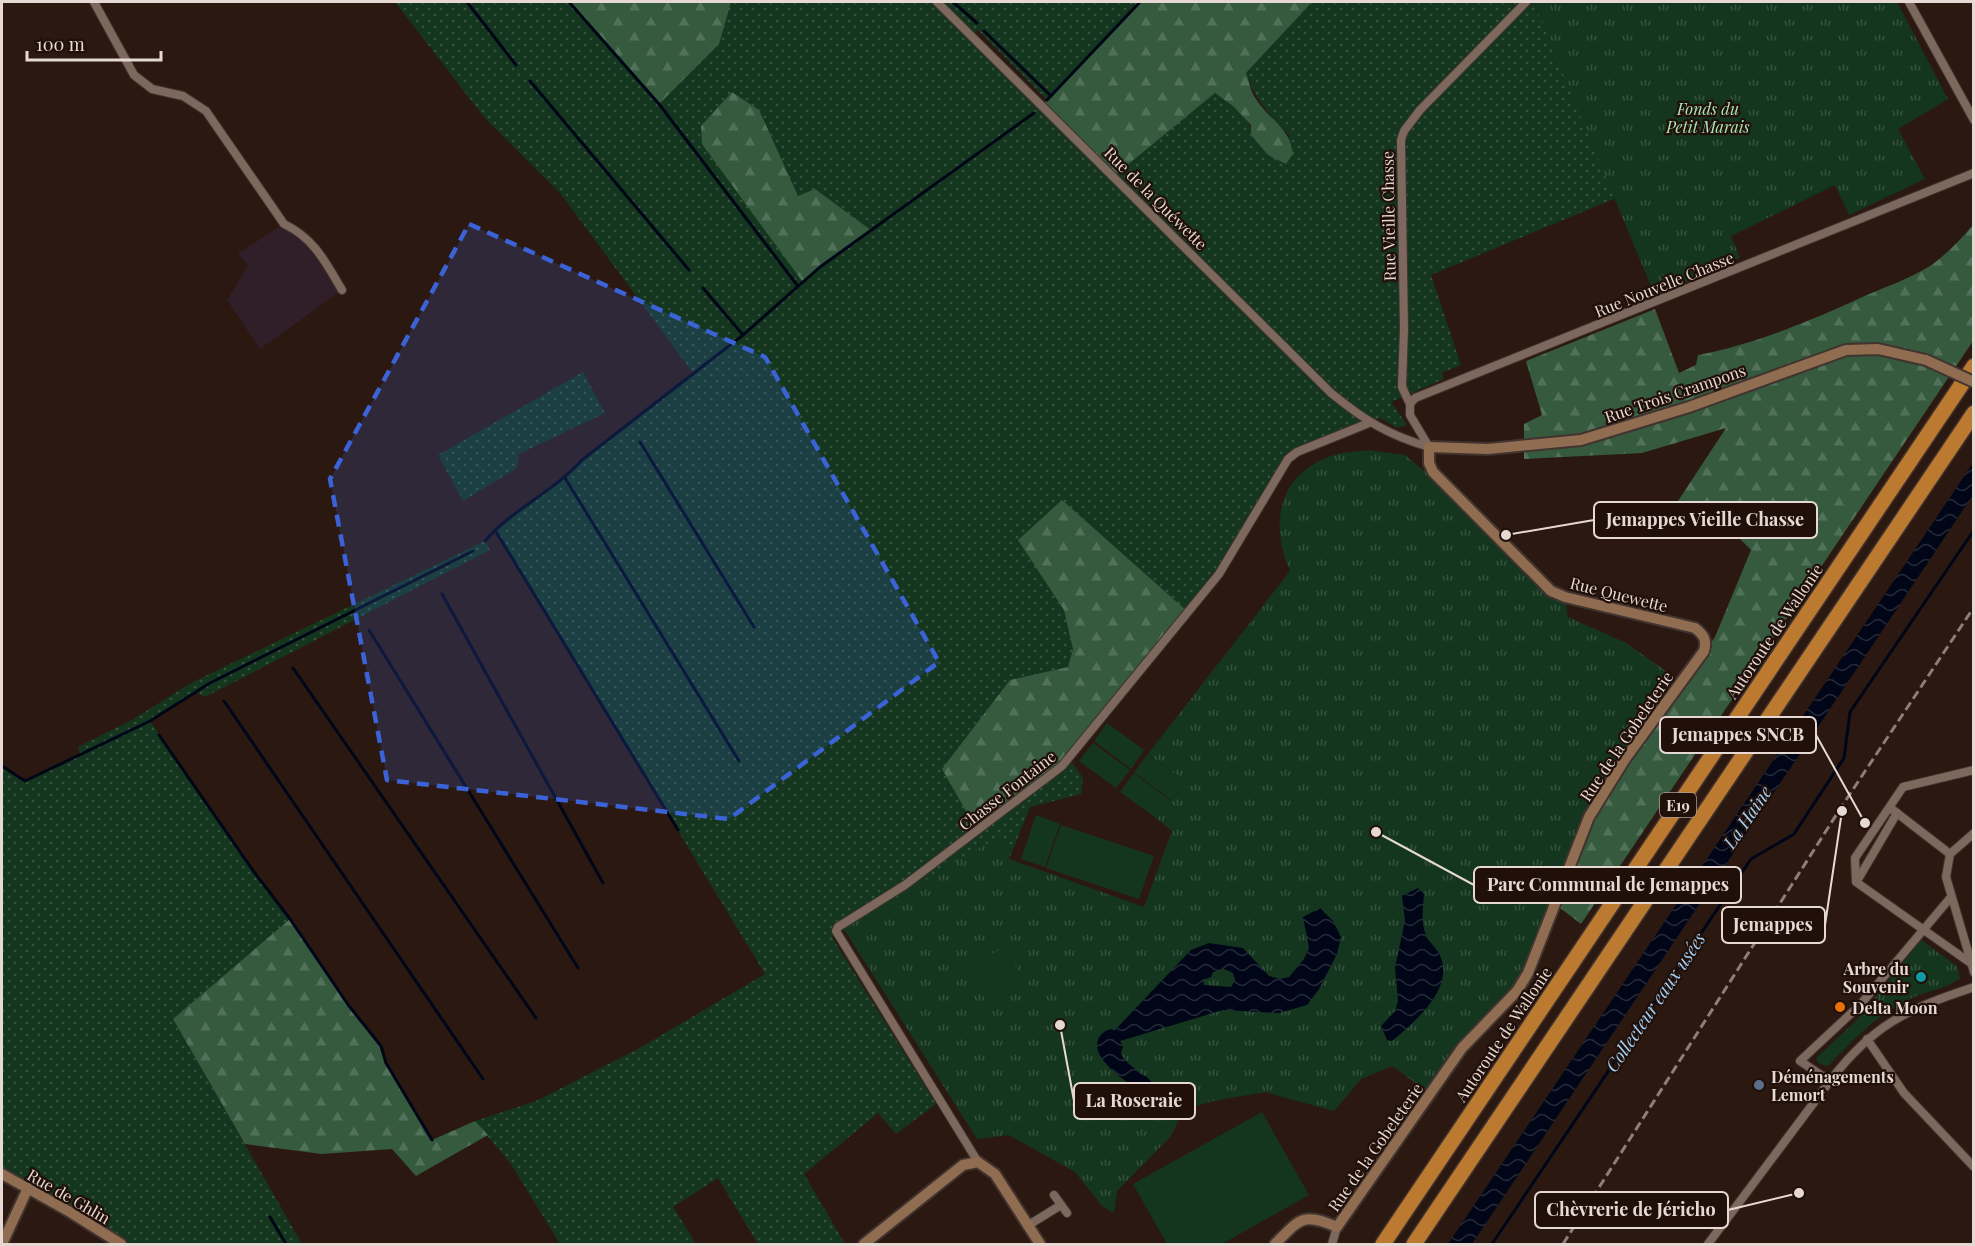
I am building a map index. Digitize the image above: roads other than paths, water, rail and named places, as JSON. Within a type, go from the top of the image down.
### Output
[{"type":"highway","name":"Autoroute de Wallonie","points":[[1383,1245],[1974,366]]},
{"type":"highway","name":"E19","points":[[1414,1245],[1974,413]]},
{"type":"street","points":[[94,2],[134,75],[152,89],[183,96],[206,111],[284,224],[300,231],[316,246],[342,290]]},
{"type":"street","name":"Rue de la Quéwette","points":[[937,2],[1312,374],[1356,414],[1394,435],[1429,447]]},
{"type":"street","name":"Rue Vieille Chasse","points":[[1410,404],[1402,387],[1404,329],[1401,140],[1404,131],[1420,110],[1526,2]]},
{"type":"street","points":[[1909,2],[1974,120]]},
{"type":"street","name":"Rue Nouvelle Chasse","points":[[1410,404],[1415,398],[1974,173]]},
{"type":"street","name":"Rue Trois Crampons","points":[[1429,447],[1488,449],[1581,440],[1689,407],[1846,350],[1878,349],[1926,360],[1974,382]]},
{"type":"street","points":[[1410,404],[1410,415],[1429,447]]},
{"type":"street","name":"Chasse Fontaine","points":[[978,1162],[836,931],[838,927],[905,885],[1062,766],[1219,574],[1288,459],[1303,449],[1369,423]]},
{"type":"street","name":"Rue Quewette","points":[[1429,447],[1429,463],[1433,472],[1551,591],[1565,597],[1695,628]]},
{"type":"street","name":"Rue de la Gobeleterie","points":[[1337,1227],[1462,1048],[1517,991],[1528,973],[1589,817],[1625,759],[1704,651],[1705,637],[1695,628]]},
{"type":"street","points":[[1856,882],[1855,858],[1903,787],[1974,770]]},
{"type":"street","points":[[1890,807],[1950,854]]},
{"type":"street","points":[[1856,882],[1897,813]]},
{"type":"street","points":[[1973,968],[1946,877],[1950,854],[1974,833]]},
{"type":"street","points":[[1856,882],[1924,929],[1973,968]]},
{"type":"street","points":[[1830,1081],[1800,1061],[1860,1005],[1952,897]]},
{"type":"street","points":[[1708,1245],[1830,1081],[1867,1040],[1904,1012],[1974,987]]},
{"type":"street","points":[[1867,1040],[1904,1093],[1974,1167]]},
{"type":"street","points":[[864,1245],[963,1165],[978,1162],[995,1174],[1040,1245]]},
{"type":"street","name":"Rue de Ghlin","points":[[2,1174],[121,1245]]},
{"type":"street","points":[[2,1244],[28,1188]]},
{"type":"street","points":[[1054,1195],[1067,1213]]},
{"type":"street","points":[[1027,1226],[1061,1204]]},
{"type":"street","points":[[1275,1245],[1293,1226],[1309,1218],[1316,1218],[1337,1227],[1332,1245]]},
{"type":"water","name":"La Haine","points":[[1973,463],[1973,495],[1472,1244],[1448,1244]]},
{"type":"water","points":[[1418,888],[1424,894],[1425,934],[1441,958],[1442,982],[1429,1005],[1392,1041],[1387,1040],[1381,1026],[1395,1011],[1398,1001],[1395,967],[1405,921],[1402,896]]},
{"type":"water","points":[[1320,908],[1333,921],[1341,937],[1337,954],[1319,989],[1307,1005],[1279,1013],[1223,1010],[1120,1041],[1123,1046],[1121,1054],[1153,1084],[1157,1099],[1148,1097],[1124,1080],[1100,1056],[1097,1048],[1101,1034],[1112,1029],[1114,1031],[1191,950],[1209,943],[1243,948],[1269,976],[1280,979],[1289,977],[1304,959],[1309,948],[1303,917]],"holes":[[[1224,969],[1233,973],[1235,980],[1231,987],[1204,985],[1203,980],[1211,977],[1213,972]]]},
{"type":"waterway","points":[[467,2],[516,65]]},
{"type":"waterway","points":[[569,2],[659,104],[797,285]]},
{"type":"waterway","points":[[953,2],[977,23]]},
{"type":"waterway","points":[[1047,100],[1140,2]]},
{"type":"waterway","points":[[984,31],[1051,96]]},
{"type":"waterway","points":[[530,81],[689,270]]},
{"type":"waterway","points":[[485,541],[508,519],[559,482],[582,460],[743,335],[820,267],[1034,113]]},
{"type":"waterway","points":[[703,288],[743,335]]},
{"type":"waterway","points":[[640,442],[754,627]]},
{"type":"waterway","points":[[565,478],[739,761]]},
{"type":"waterway","points":[[495,530],[678,830]]},
{"type":"waterway","name":"Collecteur eaux usées","points":[[1492,1244],[1751,859],[1794,834],[1844,758],[1850,712],[1974,530]]},
{"type":"waterway","points":[[2,766],[25,781],[150,721],[210,683],[473,551]]},
{"type":"waterway","points":[[442,594],[603,883]]},
{"type":"waterway","points":[[369,630],[578,968]]},
{"type":"waterway","points":[[293,668],[536,1018]]},
{"type":"waterway","points":[[224,701],[483,1079]]},
{"type":"waterway","points":[[159,735],[349,1006],[381,1046],[386,1063],[432,1140]]},
{"type":"waterway","points":[[270,1217],[286,1244]]},
{"type":"railway","points":[[1563,1244],[1840,809],[1974,607]]},
{"type":"place","name":"Jemappes Vieille Chasse","points":[[1506,535]]},
{"type":"place","name":"Jemappes","points":[[1842,811]]},
{"type":"place","name":"Jemappes SNCB","points":[[1865,823]]},
{"type":"place","name":"Parc Communal de Jemappes","points":[[1376,832]]},
{"type":"place","name":"Arbre du Souvenir","points":[[1921,977]]},
{"type":"place","name":"Delta Moon","points":[[1840,1007]]},
{"type":"place","name":"La Roseraie","points":[[1060,1025]]},
{"type":"place","name":"Déménagements Lemort","points":[[1759,1085]]},
{"type":"place","name":"Chèvrerie de Jéricho","points":[[1799,1193]]},
{"type":"park label","name":"Fonds du Petit Marais","points":[[1708,117]]}]
